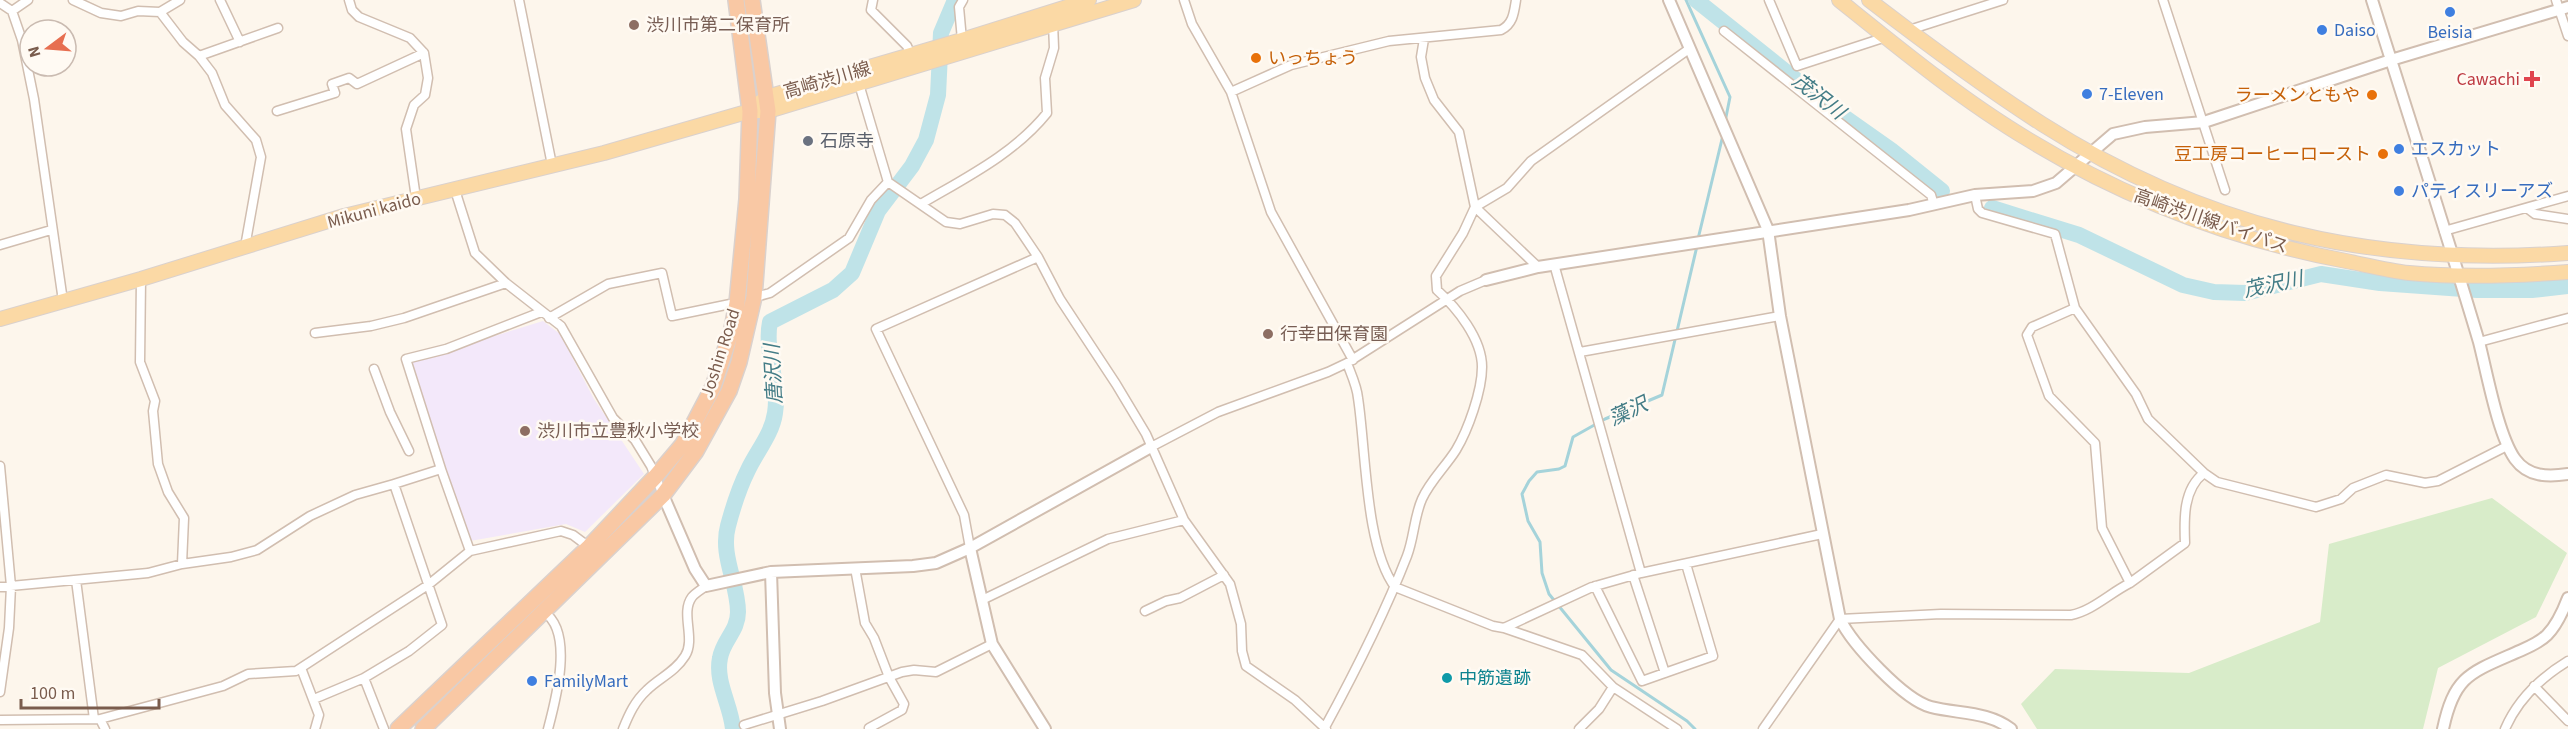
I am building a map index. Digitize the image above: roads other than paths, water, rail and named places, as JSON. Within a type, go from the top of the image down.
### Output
[{"type":"highway","name":"Joshin Road","points":[[398,729],[589,547],[655,477],[683,444],[713,387],[732,329],[737,303],[746,211],[750,111],[736,0]]},
{"type":"highway","name":"Joshin Road","points":[[423,729],[663,495],[696,451],[729,391],[739,362],[754,297],[767,104],[752,0]]},
{"type":"main road","name":"高崎渋川線","points":[[767,104],[859,84],[1053,10],[1089,0]]},
{"type":"main road","name":"高崎渋川線","points":[[956,47],[1053,26],[1134,0]]},
{"type":"main road","name":"高崎渋川線バイパス","points":[[1839,0],[1982,109],[2029,140],[2135,196],[2252,239],[2308,254],[2407,272],[2459,280],[2568,272]]},
{"type":"main road","name":"高崎渋川線バイパス","points":[[1869,0],[1996,94],[2090,153],[2200,205],[2311,239],[2359,248],[2452,257],[2568,253]]},
{"type":"main road","name":"高崎渋川線","points":[[750,111],[910,55],[932,56]]},
{"type":"main road","name":"Mikuni kaido","points":[[0,319],[141,279],[344,216],[604,153],[750,111]]},
{"type":"street","points":[[12,11],[28,0]]},
{"type":"street","points":[[73,0],[101,13],[122,16],[138,11],[160,12],[180,0]]},
{"type":"street","points":[[220,0],[240,42]]},
{"type":"street","points":[[349,0],[352,10],[359,17],[410,38],[424,53],[428,78],[425,95],[414,105],[406,129],[416,198]]},
{"type":"street","points":[[519,0],[552,165]]},
{"type":"street","points":[[873,0],[872,10],[907,46],[910,55]]},
{"type":"street","points":[[956,47],[959,8],[963,0]]},
{"type":"street","points":[[1184,0],[1192,24],[1231,92],[1271,212],[1350,362],[1358,396],[1376,545],[1387,576],[1395,587],[1493,626],[1582,654],[1613,687],[1677,729]]},
{"type":"street","points":[[1231,92],[1291,65],[1389,41],[1501,30],[1508,27],[1513,18],[1516,0]]},
{"type":"street","points":[[1669,0],[1768,230],[1780,316],[1840,618],[1853,640],[1899,688],[1915,701],[1930,707],[1986,716],[2011,729]]},
{"type":"street","points":[[1769,0],[1797,66],[1886,37]]},
{"type":"street","points":[[1909,30],[2003,0]]},
{"type":"street","points":[[2163,0],[2205,122],[2225,190]]},
{"type":"street","points":[[2372,0],[2479,342],[2507,446],[2522,467],[2532,473],[2552,477],[2568,474]]},
{"type":"street","points":[[0,3],[12,11],[22,40],[34,99],[63,301]]},
{"type":"street","points":[[623,729],[638,699],[648,688],[670,673],[686,656],[689,645],[688,608],[691,598],[706,586],[771,572],[936,563],[970,548],[1218,412],[1350,362],[1447,299],[1486,280],[1554,264],[1768,230],[1787,230],[1934,205],[1975,195],[2033,191],[2056,183],[2104,141],[2122,131],[2145,126],[2205,122],[2561,6],[2568,36]]},
{"type":"street","points":[[921,204],[993,160],[1031,133],[1047,113],[1045,78],[1054,48],[1053,10]]},
{"type":"street","points":[[160,12],[183,42],[200,56],[212,73],[225,105],[256,140],[261,157],[244,247]]},
{"type":"street","points":[[200,56],[278,28]]},
{"type":"street","points":[[1724,31],[1931,195],[1934,205]]},
{"type":"street","points":[[1424,39],[1421,57],[1425,78],[1434,100],[1459,132],[1475,207],[1538,267]]},
{"type":"street","points":[[859,84],[888,182],[946,222],[954,224],[993,214],[1005,215],[1015,223],[1038,257],[1060,299],[1116,384],[1151,447],[1185,519],[1230,584],[1240,624],[1242,651],[1246,666],[1295,700],[1325,729],[1395,587],[1409,553],[1423,497],[1456,449],[1467,427],[1481,381],[1482,365],[1479,351],[1471,333],[1447,299],[1437,290],[1436,276],[1463,233],[1475,207],[1507,189],[1532,161],[1689,49]]},
{"type":"street","points":[[277,111],[334,93],[332,84],[349,78],[357,84],[424,53]]},
{"type":"street","points":[[470,551],[406,359],[446,349],[545,315],[608,284],[662,273],[672,316],[737,303],[770,293],[849,238],[871,200],[888,182]]},
{"type":"street","points":[[455,190],[475,253],[506,283],[561,326],[613,418],[635,440],[655,477],[695,569],[706,586]]},
{"type":"street","points":[[1975,195],[1978,209],[1982,213],[2055,234],[2075,308],[2136,394],[2148,419],[2204,473],[2217,482],[2316,507],[2341,499],[2353,488],[2386,475],[2425,483],[2438,481],[2507,446]]},
{"type":"street","points":[[2444,231],[2568,196]]},
{"type":"street","points":[[2527,208],[2535,214],[2568,219]]},
{"type":"street","points":[[0,245],[51,230]]},
{"type":"street","points":[[1038,257],[876,329],[964,514],[992,644],[1045,729]]},
{"type":"street","points":[[1554,264],[1580,352],[1665,673]]},
{"type":"street","points":[[141,279],[140,362],[155,401],[153,411],[158,464],[168,492],[184,518],[182,564]]},
{"type":"street","points":[[315,333],[371,326],[404,318],[506,283]]},
{"type":"street","points":[[2075,308],[2032,327],[2027,335],[2049,396],[2095,443],[2102,528],[2130,583]]},
{"type":"street","points":[[1580,352],[1780,316]]},
{"type":"street","points":[[2479,342],[2568,318]]},
{"type":"street","points":[[374,369],[390,412],[409,451]]},
{"type":"street","points":[[0,466],[12,586],[0,692]]},
{"type":"street","points":[[0,587],[148,573],[182,564],[231,557],[257,550],[310,516],[355,495],[441,469]]},
{"type":"street","points":[[1840,618],[1941,614],[2071,615],[2084,612],[2110,593],[2130,583],[2185,543],[2184,511],[2198,478],[2204,473]]},
{"type":"street","points":[[314,699],[364,678],[409,651],[442,625],[394,484]]},
{"type":"street","points":[[982,600],[1108,539],[1185,519]]},
{"type":"street","points":[[0,720],[97,719],[223,686],[248,674],[296,671],[428,585],[470,551],[561,531],[573,535],[589,547]]},
{"type":"street","points":[[1504,628],[1595,586],[1637,574],[1822,534]]},
{"type":"street","points":[[1595,586],[1642,681],[1713,656],[1686,564]]},
{"type":"street","points":[[855,568],[865,623],[874,638],[889,677],[903,698],[902,710],[869,728]]},
{"type":"street","points":[[771,572],[780,729]]},
{"type":"street","points":[[1145,611],[1166,601],[1180,598],[1224,575]]},
{"type":"street","points":[[76,580],[97,719],[105,729]]},
{"type":"street","points":[[2442,729],[2452,697],[2473,671],[2533,645],[2548,635],[2561,615],[2568,598]]},
{"type":"street","points":[[544,612],[553,618],[560,641],[559,691],[548,729]]},
{"type":"street","points":[[1763,729],[1840,618]]},
{"type":"street","points":[[744,725],[914,670],[936,672],[992,644]]},
{"type":"street","points":[[2505,729],[2516,707],[2534,686],[2568,661]]},
{"type":"street","points":[[301,668],[319,715],[315,729]]},
{"type":"street","points":[[364,678],[384,729]]},
{"type":"street","points":[[2534,686],[2568,721],[2562,729]]},
{"type":"street","points":[[1579,729],[1599,709],[1613,687]]},
{"type":"waterway","name":"唐沢川","points":[[733,729],[721,685],[719,667],[724,646],[736,625],[738,612],[726,537],[739,491],[768,435],[775,413],[775,390],[769,344],[770,322],[833,290],[852,273],[878,211],[912,166],[926,140],[938,95],[941,33],[955,0]]},
{"type":"waterway","name":"藻沢","points":[[1686,0],[1730,97],[1725,122]]},
{"type":"waterway","name":"茂沢川","points":[[1696,0],[1830,107],[1891,150],[1942,191]]},
{"type":"waterway","name":"藻沢","points":[[1698,239],[1723,135]]},
{"type":"waterway","name":"茂沢川","points":[[1992,208],[2079,235],[2183,285],[2214,292],[2245,293],[2321,274],[2380,283],[2477,290],[2532,290],[2568,286]]},
{"type":"waterway","name":"藻沢","points":[[1695,729],[1687,721],[1611,670],[1549,594],[1542,573],[1540,542],[1528,521],[1522,494],[1537,472],[1565,466],[1573,437],[1605,419],[1662,395],[1697,246]]},
{"type":"place","name":"Beisia","points":[[2450,12]]},
{"type":"place","name":"渋川市第二保育所","points":[[634,25]]},
{"type":"place","name":"Daiso","points":[[2322,30]]},
{"type":"place","name":"いっちょう","points":[[1256,58]]},
{"type":"place","name":"Cawachi","points":[[2532,79]]},
{"type":"place","name":"7-Eleven","points":[[2087,94]]},
{"type":"place","name":"ラーメンともや","points":[[2372,95]]},
{"type":"place","name":"石原寺","points":[[808,141]]},
{"type":"place","name":"エスカット","points":[[2399,149]]},
{"type":"place","name":"豆工房コーヒーロースト","points":[[2383,154]]},
{"type":"place","name":"パティスリーアズ","points":[[2399,191]]},
{"type":"place","name":"行幸田保育園","points":[[1268,334]]},
{"type":"place","name":"渋川市立豊秋小学校","points":[[525,431]]},
{"type":"place","name":"中筋遺跡","points":[[1447,678]]},
{"type":"place","name":"FamilyMart","points":[[532,681]]}]
